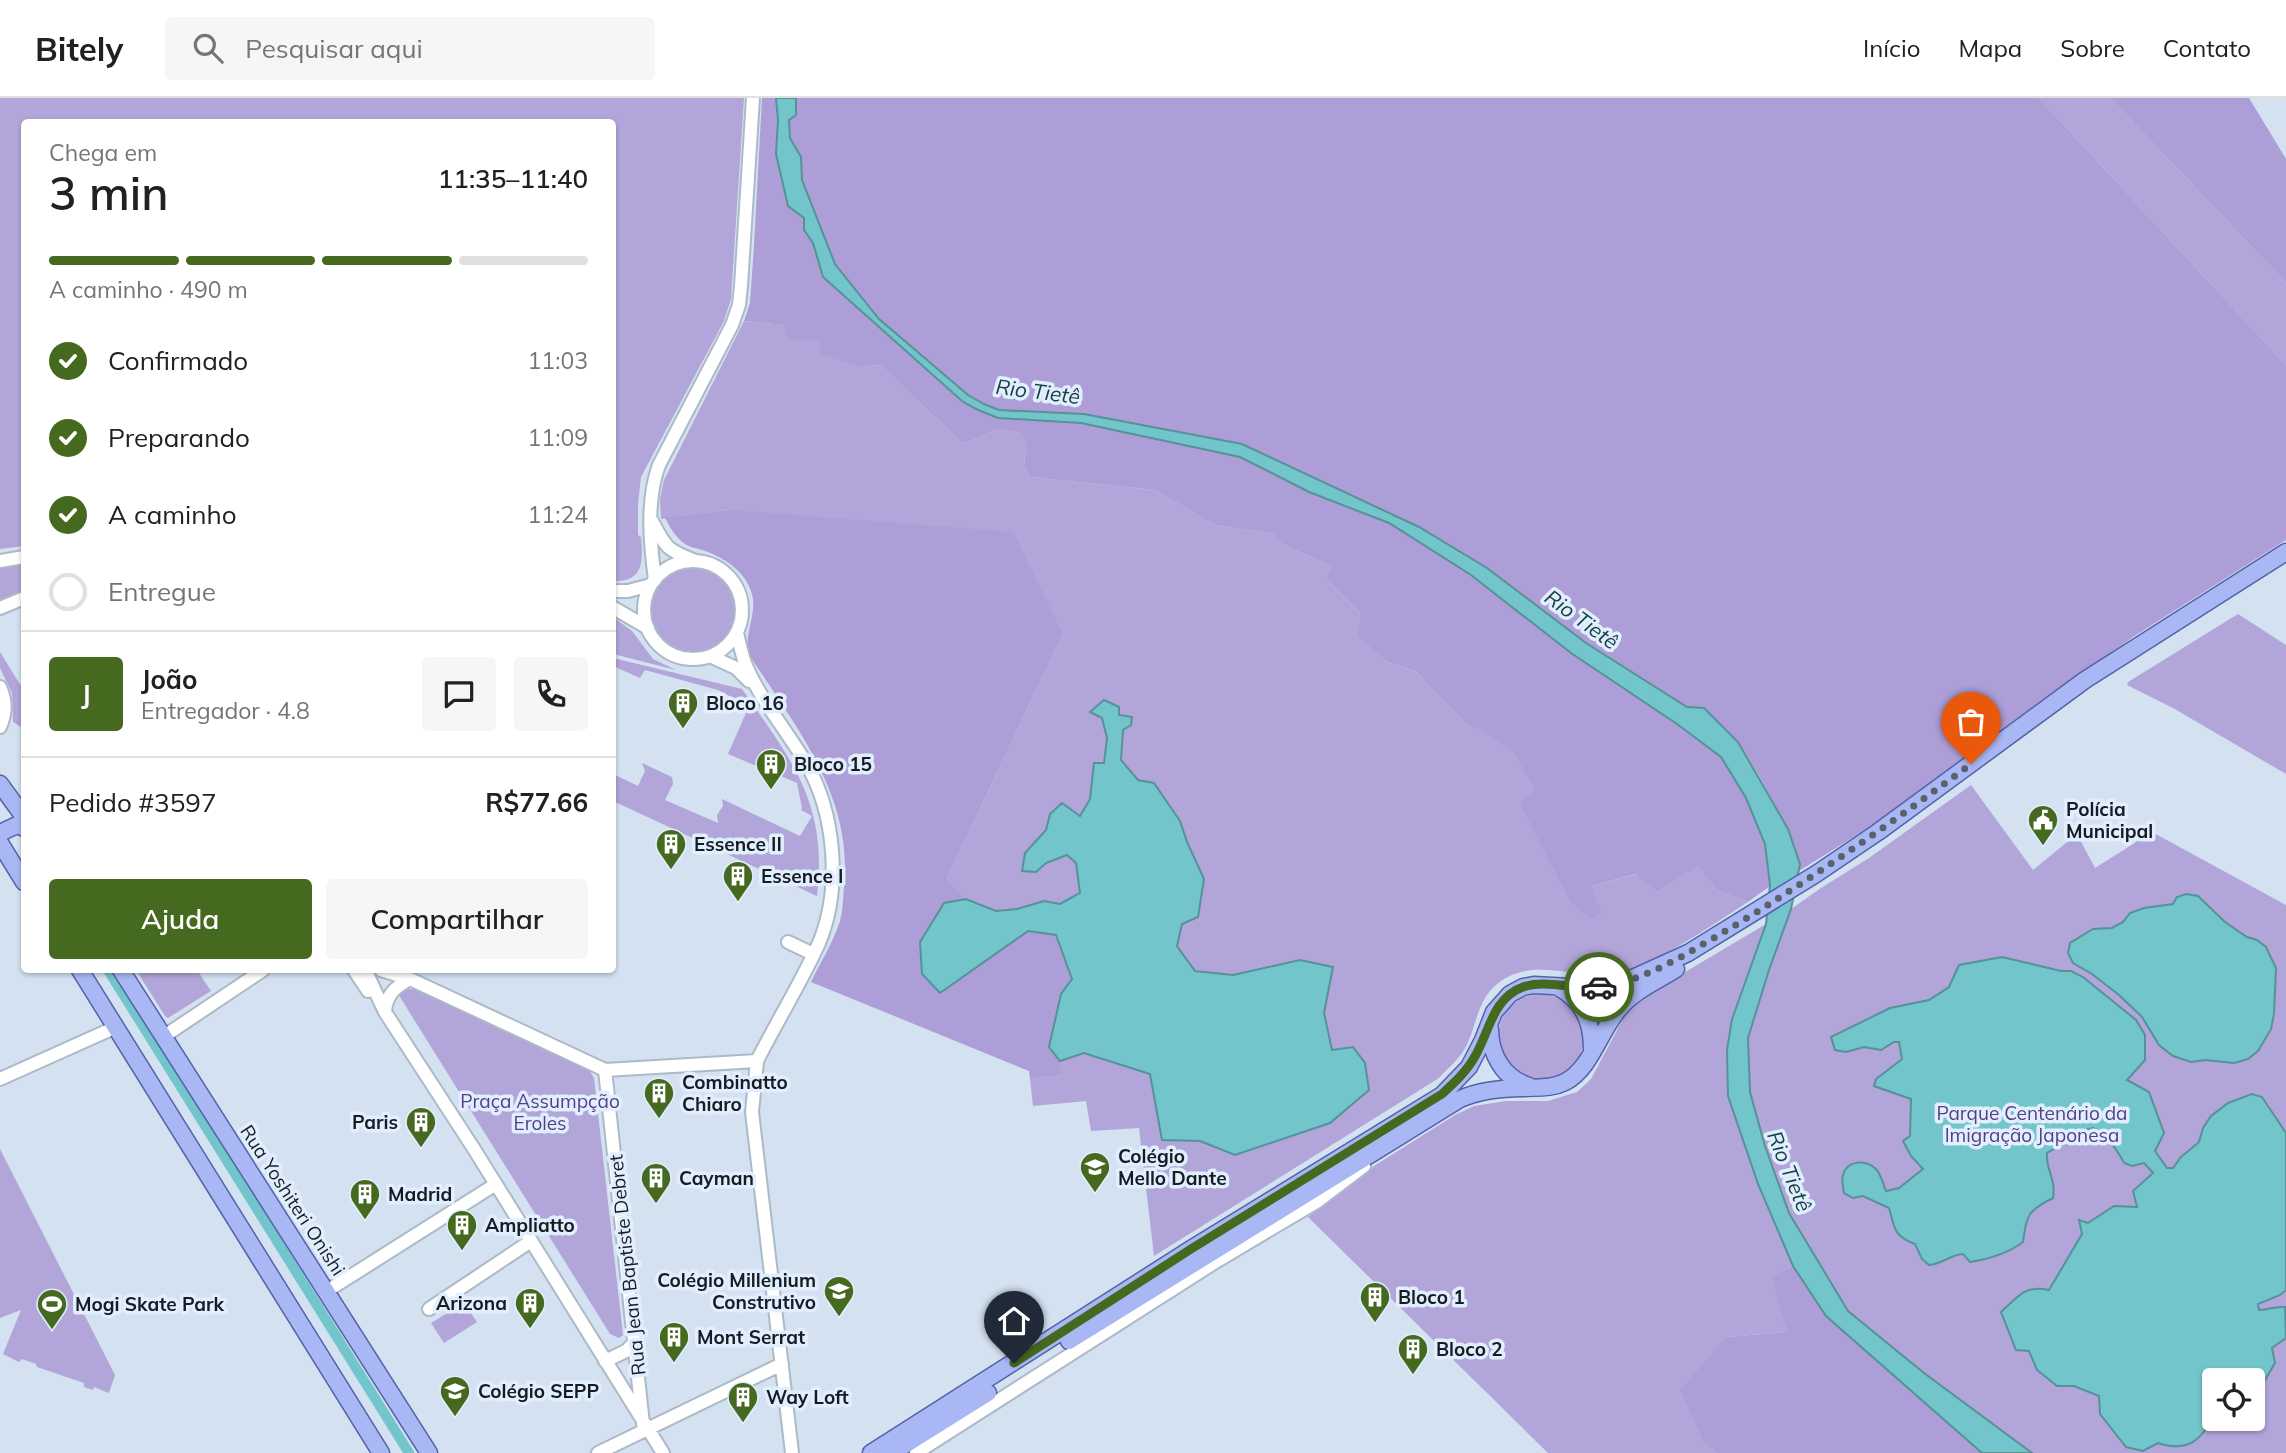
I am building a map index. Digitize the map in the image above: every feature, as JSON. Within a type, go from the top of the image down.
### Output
[{"type":"main road","points":[[1818,878],[2085,680],[2286,552]]},
{"type":"main road","points":[[892,1453],[1460,1099],[1486,1090],[1548,1088],[1566,1082],[1578,1073],[1609,1021],[1628,999],[1747,922],[1886,839],[2089,691],[2286,564]]},
{"type":"main road","points":[[1,783],[21,813]]},
{"type":"main road","points":[[21,827],[17,825],[0,842],[21,877]]},
{"type":"main road","points":[[871,1453],[1191,1249],[1442,1094],[1469,1067],[1494,1012],[1510,994],[1522,987],[1534,985],[1590,988],[1622,983],[1747,922]]},
{"type":"main road","points":[[82,973],[381,1453]]},
{"type":"main road","name":"Rua Yoshiteri Onishi","points":[[123,973],[429,1453]]},
{"type":"main road","points":[[1556,986],[1569,993],[1585,1012],[1590,1022],[1592,1051]]},
{"type":"main road","points":[[1490,1024],[1492,1051],[1497,1060],[1514,1079],[1535,1088]]},
{"type":"street","points":[[653,583],[651,493],[659,465],[732,325],[738,305],[753,98]]},
{"type":"street","points":[[652,521],[663,544],[724,572],[739,594],[742,607],[737,633],[721,651],[695,659],[673,654],[655,641],[648,628],[644,606],[653,583],[663,572],[674,565],[699,562]]},
{"type":"street","points":[[0,561],[21,558]]},
{"type":"street","points":[[616,591],[628,591],[653,583]]},
{"type":"street","points":[[616,609],[648,628]]},
{"type":"street","points":[[737,633],[746,667],[819,787],[828,817],[832,855],[830,898],[820,940],[757,1060],[752,1112],[792,1453]]},
{"type":"street","points":[[710,656],[736,668],[759,691]]},
{"type":"street","points":[[0,687],[4,705],[0,727]]},
{"type":"street","points":[[788,942],[813,954]]},
{"type":"street","points":[[163,1037],[258,973]]},
{"type":"street","points":[[356,973],[377,1006],[385,1012]]},
{"type":"street","points":[[368,973],[385,1012],[496,1184],[663,1453]]},
{"type":"street","points":[[391,973],[410,979],[605,1070],[757,1060]]},
{"type":"street","points":[[403,973],[410,979]]},
{"type":"street","points":[[385,1012],[386,1001],[393,991],[410,979]]},
{"type":"street","points":[[0,1079],[116,1027]]},
{"type":"street","name":"Rua Jean Baptiste Debret","points":[[605,1070],[645,1426]]},
{"type":"street","points":[[916,1453],[1210,1266],[1318,1201],[1439,1112]]},
{"type":"street","points":[[327,1291],[496,1184]]},
{"type":"street","points":[[429,1309],[531,1241]]},
{"type":"street","points":[[605,1361],[626,1351],[636,1341]]},
{"type":"street","points":[[598,1453],[645,1426],[782,1364]]},
{"type":"green space","points":[[0,98],[744,98],[731,299],[724,321],[641,477],[638,535],[641,537],[642,554],[639,568],[631,578],[616,581],[616,119],[21,119],[21,546],[0,549]]},
{"type":"green space","points":[[2039,98],[2110,98],[2286,283],[2286,365]]},
{"type":"green space","points":[[744,321],[785,325],[864,367],[880,365],[963,444],[998,429],[1021,433],[1026,445],[1024,467],[1030,477],[1155,490],[1215,525],[1273,534],[1282,544],[1331,566],[1325,578],[1360,613],[1359,635],[1385,661],[1415,671],[1464,722],[1512,748],[1534,789],[1521,803],[1569,901],[1591,886],[1637,874],[1658,892],[1698,867],[1716,890],[1748,902],[1662,955],[1626,971],[1597,975],[1538,970],[1510,976],[1497,984],[1485,998],[1464,1050],[1439,1078],[1154,1256],[1139,1128],[1091,1131],[1086,1101],[1033,1106],[1030,1079],[1061,1075],[1060,1061],[1084,1053],[1150,1074],[1162,1140],[1200,1141],[1235,1155],[1332,1050],[1324,1013],[1332,967],[1300,960],[1233,975],[1195,971],[1177,946],[1186,867],[1181,824],[1154,783],[1138,780],[1121,760],[1123,730],[1131,725],[1090,712],[1102,718],[1107,738],[1104,764],[1094,763],[1090,799],[1080,816],[1050,814],[1046,830],[1025,853],[1022,870],[1036,872],[1046,863],[1067,855],[1076,863],[1080,893],[1060,904],[1044,901],[1017,909],[996,911],[966,899],[947,878],[1063,634],[728,510],[661,519],[660,499],[664,480]]},
{"type":"green space","points":[[21,562],[21,594],[0,604],[0,565]]},
{"type":"green space","points":[[692,566],[717,574],[729,586],[737,611],[729,636],[717,648],[692,656],[667,648],[655,636],[647,611],[655,586],[667,574]]},
{"type":"green space","points":[[2238,614],[2286,645],[2286,774],[2173,708],[2127,685]]},
{"type":"green space","points":[[616,619],[632,631],[653,659],[676,670],[616,655]]},
{"type":"green space","points":[[0,652],[21,686],[21,727],[13,722],[12,693],[0,668]]},
{"type":"green space","points":[[616,659],[742,689],[791,762],[811,809],[817,835],[819,863],[817,896],[616,802],[616,775],[638,786],[645,771],[642,763],[672,777],[673,784],[665,800],[718,823],[717,815],[723,806],[722,799],[800,836],[812,816],[801,810],[797,783],[728,754],[749,706],[718,690],[645,670],[640,678],[616,667]]},
{"type":"green space","name":"Parque Centenário da Imigração Japonesa","points":[[1971,785],[2033,870],[2077,834],[2095,868],[2152,832],[2286,905],[2286,1453],[2032,1453],[1924,1373],[1848,1311],[1789,1213],[1765,1146],[1750,1092],[1748,1038],[1769,970],[1791,909],[1869,858]]},
{"type":"green space","points":[[1766,924],[1732,1016],[1727,1050],[1728,1096],[1758,1183],[1793,1266],[1773,1277],[1787,1332],[1727,1337],[1705,1444],[1717,1453],[1548,1453],[1308,1217],[1374,1166],[1474,1106],[1506,1101],[1548,1101],[1577,1092],[1591,1079],[1625,1015],[1638,1002]]},
{"type":"green space","points":[[138,973],[199,973],[211,991],[168,1018]]},
{"type":"green space","name":"Praça Assumpção Eroles","points":[[415,989],[589,1070],[594,1078],[623,1335],[619,1338],[610,1334],[400,997],[400,990]]},
{"type":"green space","points":[[1541,994],[1558,997],[1572,1006],[1581,1020],[1584,1037],[1581,1054],[1572,1068],[1558,1077],[1541,1080],[1524,1077],[1510,1068],[1501,1054],[1498,1037],[1501,1020],[1510,1006],[1524,997]]},
{"type":"green space","points":[[0,1149],[115,1375],[109,1393],[94,1387],[93,1390],[84,1387],[84,1383],[22,1359],[19,1362],[3,1354],[21,1310],[0,1318]]},
{"type":"green space","points":[[464,1303],[477,1322],[444,1343],[431,1323]]},
{"type":"shaded area","points":[[762,98],[776,98],[776,154],[783,178],[804,218],[804,230],[813,243],[823,277],[962,401],[998,418],[1081,423],[1240,457],[1309,492],[1389,523],[1471,575],[1721,757],[1746,798],[1765,844],[1770,886],[1748,902],[1716,890],[1698,867],[1658,892],[1636,874],[1591,886],[1601,912],[1592,919],[1569,901],[1520,803],[1534,789],[1512,749],[1464,722],[1415,671],[1385,661],[1358,635],[1360,613],[1325,578],[1331,566],[1282,544],[1273,534],[1215,525],[1155,490],[1030,477],[1024,467],[1026,445],[1021,433],[998,429],[963,444],[880,365],[864,367],[822,355],[818,341],[787,339],[784,325],[744,321],[750,303]]},
{"type":"shaded area","points":[[796,98],[2039,98],[2286,365],[2286,540],[2133,637],[1871,826],[1799,871],[1793,844],[1755,769],[1735,739],[1705,708],[1687,707],[1586,643],[1487,568],[1419,527],[1242,444],[1084,414],[999,410],[968,395],[879,319],[835,264],[802,180],[801,157],[791,140],[789,120],[796,115]]},
{"type":"shaded area","points":[[2110,98],[2249,98],[2286,159],[2286,283]]},
{"type":"shaded area","points":[[728,510],[1013,532],[1063,634],[947,878],[966,899],[944,904],[920,942],[922,974],[1028,931],[1056,935],[1072,979],[1061,994],[1049,1047],[1060,1061],[1062,1075],[1030,1079],[1029,1071],[811,982],[839,924],[844,886],[844,853],[839,821],[830,792],[801,735],[748,653],[753,599],[747,582],[721,558],[682,541],[665,518]]},
{"type":"shaded area","points":[[1793,1266],[1826,1316],[1982,1453],[1717,1453],[1705,1444],[1680,1390],[1727,1337],[1787,1332],[1772,1277]]},
{"type":"water","points":[[776,98],[796,98],[796,115],[789,120],[790,138],[801,157],[802,180],[835,264],[879,319],[968,395],[999,410],[1084,414],[1242,444],[1419,527],[1487,568],[1586,643],[1687,707],[1704,708],[1738,742],[1788,829],[1800,864],[1791,909],[1748,1038],[1750,1092],[1765,1146],[1789,1213],[1848,1311],[1924,1373],[2032,1453],[1982,1453],[1826,1316],[1793,1266],[1758,1184],[1728,1096],[1727,1050],[1732,1019],[1766,924],[1770,885],[1765,844],[1746,798],[1721,757],[1571,653],[1471,575],[1389,523],[1309,492],[1240,457],[1081,423],[998,418],[962,401],[823,277],[813,243],[804,230],[804,218],[788,206],[776,154]]},
{"type":"water","points":[[1104,700],[1119,707],[1119,715],[1132,717],[1131,725],[1123,730],[1121,760],[1138,780],[1154,783],[1180,821],[1204,879],[1198,917],[1182,924],[1177,946],[1195,971],[1233,975],[1300,960],[1333,967],[1324,1013],[1332,1050],[1353,1047],[1365,1063],[1369,1090],[1330,1123],[1235,1155],[1200,1141],[1162,1140],[1150,1074],[1084,1053],[1060,1061],[1049,1047],[1061,994],[1072,979],[1056,935],[1028,931],[940,993],[922,974],[920,942],[944,903],[966,899],[996,911],[1017,909],[1044,901],[1060,904],[1080,893],[1076,863],[1067,855],[1046,863],[1036,872],[1022,871],[1025,853],[1046,830],[1050,814],[1062,803],[1080,816],[1090,799],[1094,763],[1104,763],[1107,738],[1102,718],[1090,712]]},
{"type":"water","points":[[2186,894],[2198,896],[2225,922],[2266,947],[2276,968],[2271,1029],[2258,1051],[2248,1059],[2234,1063],[2205,1060],[2191,1062],[2173,1056],[2159,1045],[2142,1017],[2119,995],[2073,963],[2068,953],[2070,943],[2093,929],[2112,928],[2123,922],[2130,913],[2173,904],[2177,897]]},
{"type":"water","points":[[2002,957],[2071,971],[2083,977],[2136,1020],[2145,1035],[2145,1060],[2127,1080],[2149,1092],[2164,1133],[2155,1151],[2167,1168],[2173,1168],[2181,1157],[2199,1142],[2203,1128],[2211,1116],[2228,1103],[2252,1094],[2262,1097],[2286,1133],[2286,1290],[2258,1304],[2259,1310],[2285,1307],[2286,1338],[2272,1348],[2275,1363],[2265,1380],[2265,1368],[2202,1368],[2204,1431],[2193,1442],[2177,1446],[2158,1443],[2143,1451],[2126,1447],[2100,1414],[2099,1396],[2074,1386],[2057,1386],[2037,1370],[2029,1351],[2016,1350],[2001,1312],[2028,1291],[2049,1290],[2082,1234],[2079,1220],[2088,1223],[2114,1206],[2137,1207],[2133,1191],[2153,1173],[2144,1163],[2132,1166],[2124,1163],[2111,1143],[2093,1128],[2061,1136],[2057,1147],[2047,1153],[2053,1198],[2030,1215],[2023,1242],[1998,1255],[1970,1262],[1963,1254],[1929,1265],[1922,1259],[1915,1244],[1899,1234],[1889,1208],[1863,1196],[1853,1198],[1844,1193],[1843,1175],[1848,1166],[1853,1164],[1867,1164],[1876,1169],[1886,1191],[1899,1188],[1923,1169],[1911,1156],[1903,1141],[1910,1136],[1911,1099],[1874,1086],[1876,1079],[1902,1059],[1899,1042],[1881,1050],[1864,1047],[1846,1052],[1835,1050],[1831,1037],[1890,1008],[1929,1000],[1949,987],[1959,965]]},
{"type":"waterway","points":[[110,973],[409,1453]]},
{"type":"way so far","points":[[1599,987],[1622,983],[1648,973],[1745,919],[1878,832],[1971,764]]},
{"type":"place","name":"Bloco 16","points":[[683,730]]},
{"type":"place","name":"Bloco 15","points":[[771,791]]},
{"type":"place","name":"Polícia Municipal","points":[[2043,847]]},
{"type":"place","name":"Essence II","points":[[671,871]]},
{"type":"place","name":"Essence I","points":[[738,903]]},
{"type":"place","name":"Combinatto Chiaro","points":[[659,1120]]},
{"type":"place","name":"Paris","points":[[421,1149]]},
{"type":"place","name":"Colégio Mello Dante","points":[[1095,1194]]},
{"type":"place","name":"Cayman","points":[[656,1205]]},
{"type":"place","name":"Madrid","points":[[365,1221]]},
{"type":"place","name":"Ampliatto","points":[[462,1252]]},
{"type":"place","name":"Colégio Millenium Construtivo","points":[[839,1318]]},
{"type":"place","name":"Bloco 1","points":[[1375,1324]]},
{"type":"place","name":"Arizona","points":[[530,1330]]},
{"type":"place","name":"Mogi Skate Park","points":[[52,1331]]},
{"type":"place","name":"Mont Serrat","points":[[674,1364]]},
{"type":"place","name":"Bloco 2","points":[[1413,1376]]},
{"type":"place","name":"Colégio SEPP","points":[[455,1418]]},
{"type":"place","name":"Way Loft","points":[[743,1424]]},
{"type":"route","points":[[1014,1363],[1191,1249],[1442,1094],[1469,1067],[1494,1012],[1510,994],[1522,987],[1534,985],[1599,987]]},
{"type":"water label","name":"Rio Tietê","points":[[1038,391]]},
{"type":"water label","name":"Rio Tietê","points":[[1582,619]]},
{"type":"water label","name":"Rio Tietê","points":[[1790,1171]]}]
